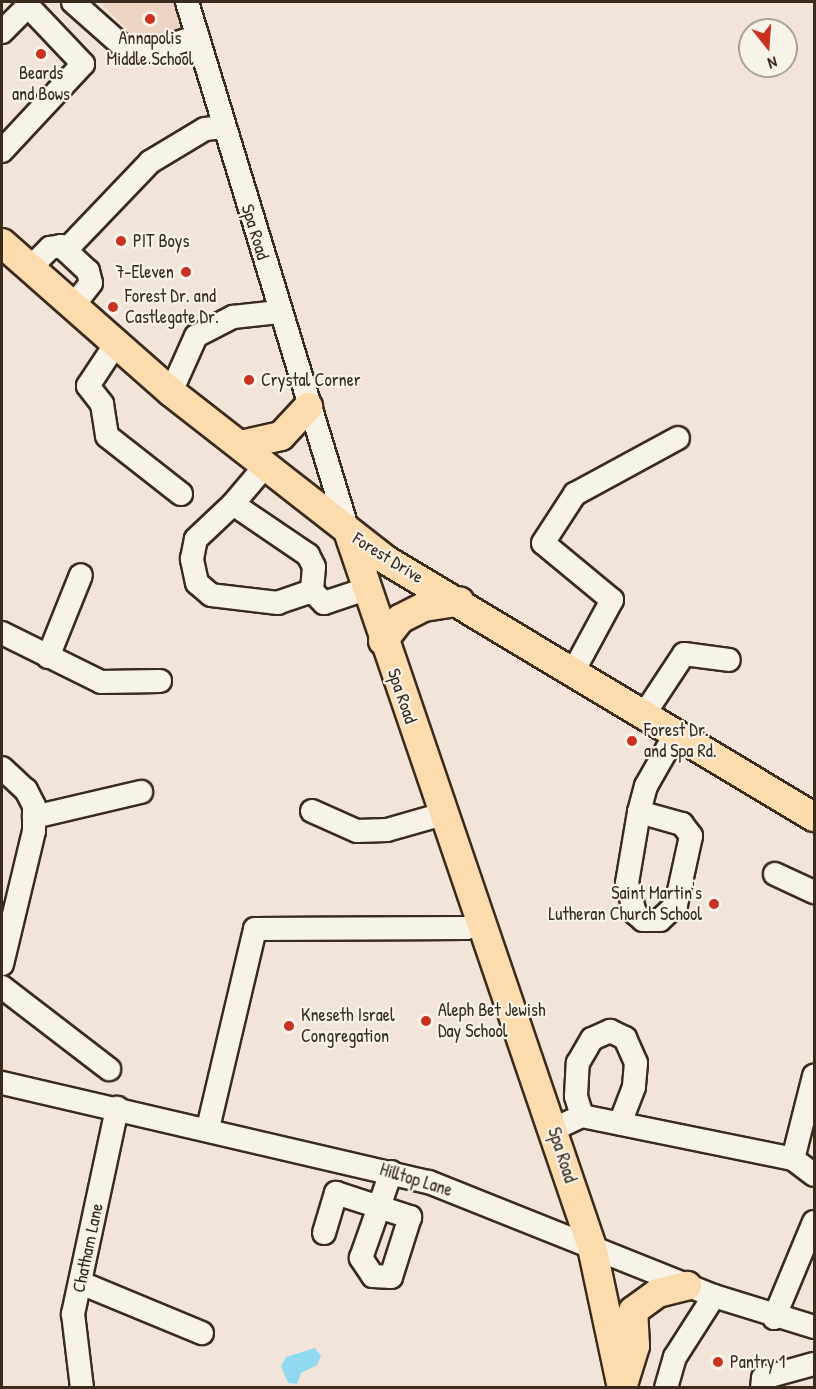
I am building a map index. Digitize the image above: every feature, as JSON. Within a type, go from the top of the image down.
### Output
[{"type":"main road","name":"Forest Drive","points":[[2,243],[72,308],[171,392],[350,534],[643,716],[814,817]]},
{"type":"main road","points":[[240,445],[281,436],[308,407]]},
{"type":"main road","name":"Spa Road","points":[[350,534],[383,641],[554,1129],[592,1247],[622,1388]]},
{"type":"main road","points":[[383,641],[400,619],[416,611],[460,601]]},
{"type":"main road","points":[[622,1388],[635,1346],[633,1311],[658,1293],[687,1286]]},
{"type":"street","points":[[73,2],[111,39],[139,52],[198,36]]},
{"type":"street","name":"Spa Road","points":[[187,2],[308,407],[350,534]]},
{"type":"street","points":[[2,32],[27,6],[83,64]]},
{"type":"street","points":[[2,151],[83,64],[111,39]]},
{"type":"street","points":[[66,250],[150,162],[205,129],[224,127]]},
{"type":"street","points":[[28,269],[50,248],[66,250],[91,283],[72,308]]},
{"type":"street","points":[[171,392],[196,336],[233,317],[279,312]]},
{"type":"street","points":[[115,345],[88,386],[102,404],[107,436],[181,494]]},
{"type":"street","points":[[573,672],[612,600],[543,543],[575,494],[678,438]]},
{"type":"street","points":[[265,466],[233,504],[196,539],[192,559],[197,583],[211,595],[278,603],[312,591]]},
{"type":"street","points":[[233,504],[308,555],[314,567],[312,591],[324,603],[366,589]]},
{"type":"street","points":[[48,657],[81,575]]},
{"type":"street","points":[[2,633],[101,682],[160,681]]},
{"type":"street","points":[[643,716],[684,654],[729,660]]},
{"type":"street","points":[[639,812],[682,824],[691,836],[676,905],[660,920],[643,920],[626,895],[639,812],[646,786],[675,735]]},
{"type":"street","points":[[2,768],[26,790],[34,817],[2,964]]},
{"type":"street","points":[[34,817],[141,792]]},
{"type":"street","points":[[312,811],[357,831],[387,830],[443,814]]},
{"type":"street","points":[[776,874],[814,892]]},
{"type":"street","points":[[208,1128],[255,929],[466,928],[481,924]]},
{"type":"street","points":[[2,987],[109,1069]]},
{"type":"street","points":[[582,1116],[575,1087],[578,1063],[592,1038],[610,1031],[625,1038],[636,1062],[634,1087],[620,1124]]},
{"type":"street","points":[[792,1159],[814,1076]]},
{"type":"street","name":"Hilltop Lane","points":[[2,1083],[347,1159],[392,1172],[522,1215],[592,1247],[714,1296],[774,1318],[814,1327]]},
{"type":"street","name":"Chatham Lane","points":[[82,1388],[73,1333],[117,1108]]},
{"type":"street","points":[[554,1129],[582,1116],[792,1159],[814,1175]]},
{"type":"street","points":[[324,1233],[347,1159]]},
{"type":"street","points":[[336,1193],[380,1207],[392,1172]]},
{"type":"street","points":[[774,1318],[814,1222]]},
{"type":"street","points":[[81,1283],[202,1333]]},
{"type":"street","points":[[666,1388],[675,1357],[714,1296]]},
{"type":"street","points":[[762,1388],[763,1378],[814,1364]]},
{"type":"shaded area","name":"Annapolis Middle School","points":[[100,2],[179,2],[189,36],[150,53]]},
{"type":"water","points":[[315,1348],[321,1356],[317,1365],[301,1373],[297,1384],[288,1383],[281,1366],[286,1357]]},
{"type":"place","name":"Annapolis Middle School","points":[[150,19]]},
{"type":"place","name":"Beards and Bows","points":[[41,54]]},
{"type":"place","name":"PIT Boys","points":[[121,241]]},
{"type":"place","name":"7-Eleven","points":[[186,272]]},
{"type":"place","name":"Forest Dr. and Castlegate Dr.","points":[[113,307]]},
{"type":"place","name":"Crystal Corner","points":[[249,380]]},
{"type":"place","name":"Forest Dr. and Spa Rd.","points":[[632,741]]},
{"type":"place","name":"Saint Martin's Lutheran Church School","points":[[714,904]]},
{"type":"place","name":"Aleph Bet Jewish Day School","points":[[426,1021]]},
{"type":"place","name":"Kneseth Israel Congregation","points":[[289,1026]]},
{"type":"place","name":"Pantry 1","points":[[718,1362]]}]
